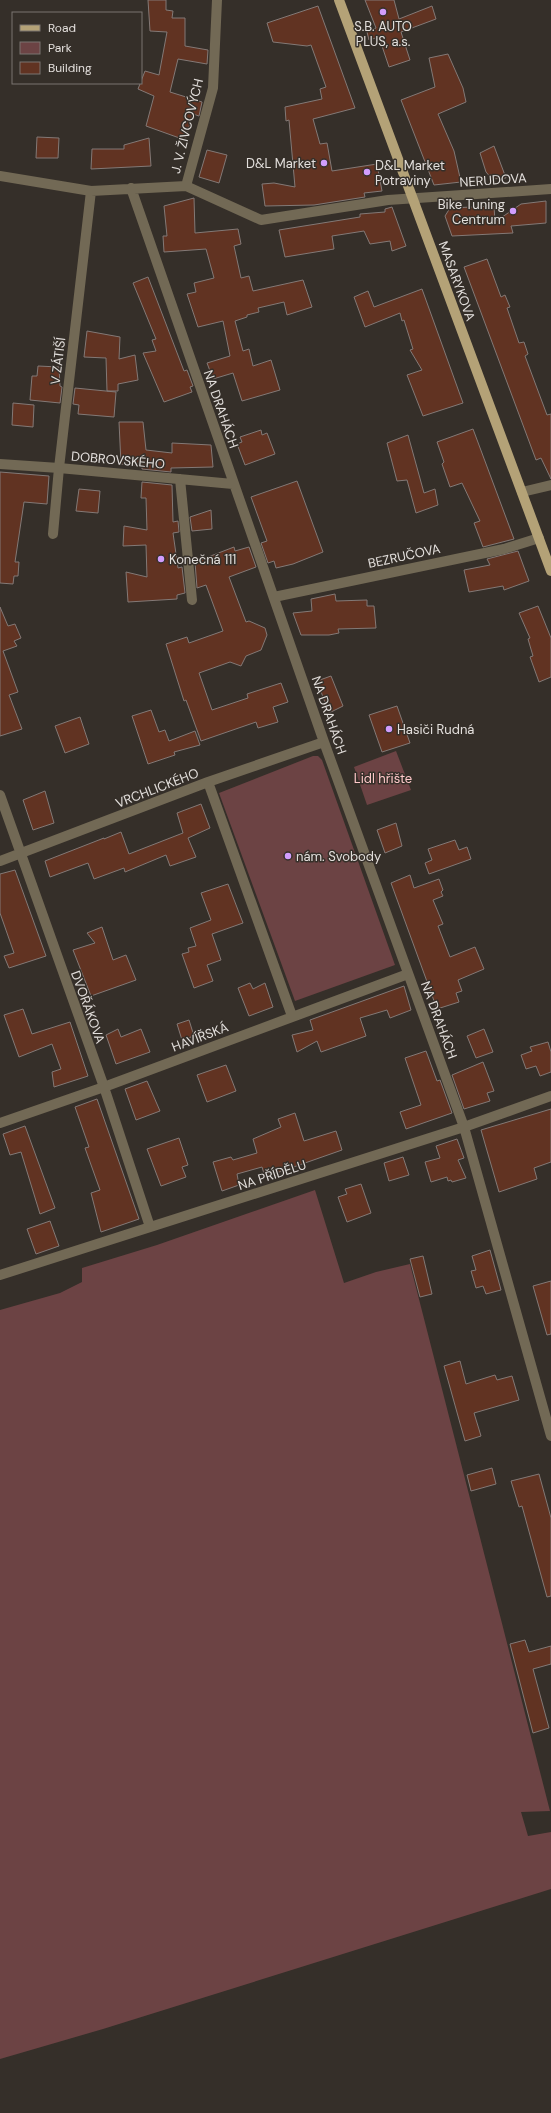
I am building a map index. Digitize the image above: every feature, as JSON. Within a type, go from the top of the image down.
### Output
[{"type":"main road","name":"MASARYKOVA","points":[[339,0],[551,571]]},
{"type":"street","name":"J. V. ŽIVCOVÝCH","points":[[186,186],[212,88],[217,0]]},
{"type":"street","points":[[0,176],[91,191],[186,186]]},
{"type":"street","name":"NERUDOVA","points":[[186,186],[261,220],[388,200],[551,189]]},
{"type":"street","name":"NA DRAHÁCH","points":[[131,188],[324,742],[464,1127],[551,1436]]},
{"type":"street","name":"V ZÁTIŠÍ","points":[[53,534],[59,468],[91,191]]},
{"type":"street","name":"DOBROVSKÉHO","points":[[0,464],[233,484]]},
{"type":"street","points":[[180,479],[192,600]]},
{"type":"street","points":[[522,492],[551,485]]},
{"type":"street","name":"BEZRUČOVA","points":[[274,597],[504,549],[539,538]]},
{"type":"street","name":"VRCHLICKÉHO","points":[[0,861],[208,782],[324,742]]},
{"type":"street","points":[[208,782],[292,1016]]},
{"type":"street","name":"DVOŘÁKOVA","points":[[0,796],[104,1087],[150,1228]]},
{"type":"street","name":"HAVÍŘSKÁ","points":[[0,1123],[104,1087],[408,974]]},
{"type":"street","name":"NA PŘÍDĚLU","points":[[0,1275],[464,1127],[551,1096]]},
{"type":"green space","name":"Lidl hřište","points":[[396,751],[411,790],[367,805],[354,767]]},
{"type":"green space","name":"nám. Svobody","points":[[313,756],[318,756],[322,760],[395,965],[295,1001],[219,793]]},
{"type":"green space","points":[[315,1190],[344,1283],[376,1272],[410,1264],[550,1811],[521,1812],[528,1836],[551,1832],[551,1889],[103,2029],[0,2059],[0,1310],[60,1293],[82,1282],[82,1268],[157,1245]]},
{"type":"building","points":[[148,0],[166,0],[166,10],[173,11],[172,18],[185,18],[185,46],[208,50],[207,64],[178,59],[170,92],[202,102],[199,116],[193,114],[185,140],[146,126],[154,96],[138,89],[140,84],[142,84],[145,71],[159,75],[167,32],[150,31]]},
{"type":"building","points":[[365,0],[394,0],[399,19],[432,6],[436,19],[401,32],[410,60],[389,67],[379,37],[369,40],[367,32],[376,28]]},
{"type":"building","points":[[318,6],[355,108],[313,119],[320,144],[327,143],[332,171],[377,164],[382,191],[364,193],[365,197],[314,205],[265,206],[262,184],[274,183],[295,187],[289,120],[286,121],[285,107],[322,99],[320,89],[326,87],[311,45],[307,46],[273,42],[267,23]]},
{"type":"building","points":[[448,54],[463,88],[466,102],[438,114],[454,151],[461,182],[434,185],[401,100],[435,87],[429,58]]},
{"type":"building","points":[[37,137],[59,138],[58,158],[36,158]]},
{"type":"building","points":[[149,138],[151,166],[91,169],[92,149],[124,149],[124,145]]},
{"type":"building","points":[[494,146],[506,178],[492,179],[486,172],[480,153]]},
{"type":"building","points":[[207,150],[227,155],[219,183],[199,177]]},
{"type":"building","points":[[194,198],[195,233],[238,229],[241,244],[234,246],[241,278],[249,276],[253,291],[303,280],[312,307],[287,315],[284,302],[258,308],[259,312],[247,315],[247,317],[235,321],[243,351],[249,349],[253,366],[271,360],[280,390],[242,401],[233,373],[213,379],[207,363],[230,356],[223,321],[198,327],[187,294],[196,292],[194,283],[214,278],[206,249],[164,252],[163,236],[167,236],[164,206]]},
{"type":"building","points":[[546,201],[546,223],[511,226],[513,233],[452,236],[445,216],[450,208],[494,206],[495,222],[521,204]]},
{"type":"building","points":[[392,207],[406,246],[392,251],[390,241],[370,244],[364,231],[332,236],[334,249],[285,257],[279,230],[360,217],[360,214],[385,212],[385,209]]},
{"type":"building","points":[[487,259],[501,297],[505,295],[510,307],[507,308],[519,343],[524,342],[528,354],[525,356],[547,415],[551,414],[551,479],[541,458],[536,460],[464,267]]},
{"type":"building","points":[[148,277],[184,371],[187,370],[193,386],[190,387],[192,392],[164,402],[143,353],[156,351],[152,340],[156,339],[133,283]]},
{"type":"building","points":[[422,289],[463,403],[423,416],[407,375],[422,370],[410,350],[413,349],[404,320],[402,321],[400,313],[365,327],[354,297],[368,291],[374,307]]},
{"type":"building","points":[[87,331],[120,337],[119,359],[135,355],[138,380],[118,384],[118,391],[107,391],[106,358],[84,357]]},
{"type":"building","points":[[38,366],[59,367],[60,386],[62,387],[60,403],[30,400],[32,376],[37,376]]},
{"type":"building","points":[[75,388],[116,392],[114,417],[78,414],[79,405],[73,404]]},
{"type":"building","points":[[13,403],[34,405],[33,427],[12,425]]},
{"type":"building","points":[[119,422],[143,422],[146,450],[172,453],[172,443],[211,445],[213,467],[171,468],[171,472],[142,469],[142,466],[121,464]]},
{"type":"building","points":[[473,429],[514,539],[483,547],[474,523],[480,521],[462,483],[450,487],[442,464],[444,462],[437,442]]},
{"type":"building","points":[[261,430],[262,435],[267,433],[275,454],[245,465],[237,444],[242,442],[240,437]]},
{"type":"building","points":[[408,435],[424,493],[435,489],[438,505],[416,513],[407,480],[397,481],[387,443]]},
{"type":"building","points":[[0,472],[49,476],[47,504],[24,502],[15,562],[19,562],[18,576],[14,576],[13,584],[0,583]]},
{"type":"building","points":[[297,481],[323,552],[293,564],[276,568],[274,561],[268,563],[261,543],[267,541],[251,497]]},
{"type":"building","points":[[142,482],[172,485],[173,522],[178,521],[179,532],[173,533],[178,568],[182,567],[185,593],[177,595],[177,599],[128,602],[126,572],[147,577],[146,545],[123,546],[124,526],[147,530],[146,498],[141,498]]},
{"type":"building","points":[[79,489],[100,491],[98,513],[76,511]]},
{"type":"building","points":[[211,510],[212,529],[192,531],[190,517]]},
{"type":"building","points":[[234,547],[235,551],[249,547],[256,567],[229,577],[246,622],[249,621],[265,628],[267,635],[261,650],[246,656],[241,666],[230,662],[199,673],[212,710],[248,698],[247,694],[281,683],[288,702],[273,707],[278,722],[258,728],[256,722],[201,741],[186,700],[184,701],[166,644],[187,637],[189,643],[223,631],[206,585],[197,588],[195,562]]},
{"type":"building","points":[[518,551],[529,581],[504,590],[503,586],[469,592],[464,570],[490,565],[487,559]]},
{"type":"building","points":[[335,594],[336,601],[367,600],[367,606],[374,606],[376,628],[338,629],[339,633],[329,635],[301,635],[293,613],[312,611],[311,599]]},
{"type":"building","points":[[538,606],[551,638],[551,677],[539,682],[530,657],[533,656],[528,639],[530,638],[519,613]]},
{"type":"building","points":[[0,607],[8,626],[15,624],[21,638],[14,641],[17,646],[3,651],[18,692],[9,695],[22,729],[0,736]]},
{"type":"building","points":[[331,676],[343,706],[329,713],[317,681]]},
{"type":"building","name":"Hasiči Rudná","points":[[397,706],[410,743],[382,752],[369,715]]},
{"type":"building","points":[[151,710],[159,732],[165,730],[169,741],[195,731],[200,745],[174,752],[175,755],[148,764],[132,716]]},
{"type":"building","points":[[80,717],[89,744],[65,753],[55,726]]},
{"type":"building","points":[[45,791],[54,823],[33,830],[23,800]]},
{"type":"building","points":[[201,804],[210,828],[188,838],[196,857],[170,866],[166,855],[125,872],[124,868],[94,879],[88,863],[50,877],[45,861],[121,832],[129,854],[183,833],[177,813]]},
{"type":"building","points":[[396,823],[402,846],[385,853],[377,830]]},
{"type":"building","points":[[455,840],[459,850],[467,847],[471,859],[429,874],[425,863],[432,860],[428,849]]},
{"type":"building","points":[[15,870],[46,956],[9,968],[4,956],[14,953],[0,913],[0,874]]},
{"type":"building","points":[[410,875],[414,888],[439,879],[443,890],[441,892],[443,896],[433,900],[443,924],[438,926],[450,957],[475,947],[484,969],[458,980],[462,991],[456,993],[459,1002],[437,1009],[391,883]]},
{"type":"building","points":[[228,884],[243,923],[212,934],[221,960],[207,965],[213,981],[194,988],[182,954],[189,952],[188,948],[196,946],[190,928],[211,920],[201,893]]},
{"type":"building","points":[[102,927],[113,960],[126,955],[136,980],[91,996],[73,950],[95,943],[87,933]]},
{"type":"building","points":[[250,983],[253,989],[265,983],[273,1007],[249,1016],[238,988]]},
{"type":"building","points":[[404,986],[411,1010],[390,1018],[387,1010],[360,1018],[366,1036],[321,1052],[317,1041],[297,1052],[292,1035],[313,1030],[310,1020]]},
{"type":"building","points":[[23,1009],[32,1034],[70,1022],[88,1076],[54,1087],[52,1072],[61,1069],[52,1044],[19,1057],[4,1015]]},
{"type":"building","points":[[189,1020],[194,1036],[182,1040],[177,1024]]},
{"type":"building","points":[[118,1029],[121,1037],[141,1029],[150,1052],[116,1064],[106,1035]]},
{"type":"building","points":[[484,1029],[493,1052],[476,1058],[467,1036]]},
{"type":"building","points":[[548,1042],[551,1052],[551,1072],[540,1076],[536,1066],[526,1069],[521,1055],[532,1051],[530,1047]]},
{"type":"building","points":[[426,1051],[437,1081],[440,1080],[452,1113],[406,1129],[400,1112],[421,1105],[405,1058]]},
{"type":"building","points":[[483,1062],[494,1091],[487,1093],[490,1101],[464,1109],[452,1075]]},
{"type":"building","points":[[226,1065],[236,1091],[207,1102],[197,1075]]},
{"type":"building","points":[[147,1081],[160,1111],[136,1120],[125,1089]]},
{"type":"building","points":[[97,1099],[139,1219],[101,1232],[91,1193],[100,1190],[85,1148],[89,1147],[75,1107]]},
{"type":"building","points":[[551,1109],[551,1162],[534,1168],[537,1179],[499,1192],[481,1130]]},
{"type":"building","points":[[295,1113],[304,1141],[336,1131],[342,1150],[265,1177],[262,1167],[237,1174],[239,1185],[222,1191],[213,1162],[231,1157],[233,1160],[257,1153],[253,1139],[281,1127],[278,1119]]},
{"type":"building","points":[[25,1126],[55,1208],[40,1214],[21,1152],[10,1155],[3,1134]]},
{"type":"building","points":[[179,1138],[188,1165],[182,1167],[186,1177],[161,1186],[147,1149]]},
{"type":"building","points":[[457,1139],[464,1158],[458,1160],[466,1178],[452,1182],[451,1180],[448,1181],[447,1177],[431,1182],[425,1162],[440,1158],[436,1146]]},
{"type":"building","points":[[403,1157],[409,1175],[389,1181],[384,1163]]},
{"type":"building","points":[[361,1184],[371,1213],[347,1222],[338,1197],[347,1194],[345,1189]]},
{"type":"building","points":[[50,1221],[59,1246],[36,1254],[27,1229]]},
{"type":"building","points":[[490,1250],[501,1290],[486,1294],[483,1286],[476,1288],[471,1271],[476,1270],[472,1256]]},
{"type":"building","points":[[423,1256],[432,1294],[420,1297],[410,1259]]},
{"type":"building","points":[[551,1281],[551,1334],[547,1335],[533,1286]]},
{"type":"building","points":[[460,1361],[466,1384],[495,1375],[497,1380],[512,1376],[519,1400],[474,1413],[481,1436],[465,1441],[444,1366]]},
{"type":"building","points":[[492,1468],[496,1484],[471,1491],[467,1475]]},
{"type":"building","points":[[539,1474],[551,1518],[551,1596],[547,1597],[522,1506],[519,1507],[511,1481]]},
{"type":"building","points":[[525,1640],[529,1652],[551,1646],[551,1664],[533,1669],[549,1728],[533,1733],[510,1644]]},
{"type":"place","name":"S.B. AUTO PLUS, a.s.","points":[[383,12]]},
{"type":"place","name":"D&L Market","points":[[324,163]]},
{"type":"place","name":"D&L Market Potraviny","points":[[367,172]]},
{"type":"place","name":"Bike Tuning Centrum","points":[[513,211]]},
{"type":"place","name":"Konečná 111","points":[[161,559]]},
{"type":"place","name":"Hasiči Rudná","points":[[389,729]]},
{"type":"place","name":"nám. Svobody","points":[[288,856]]}]
